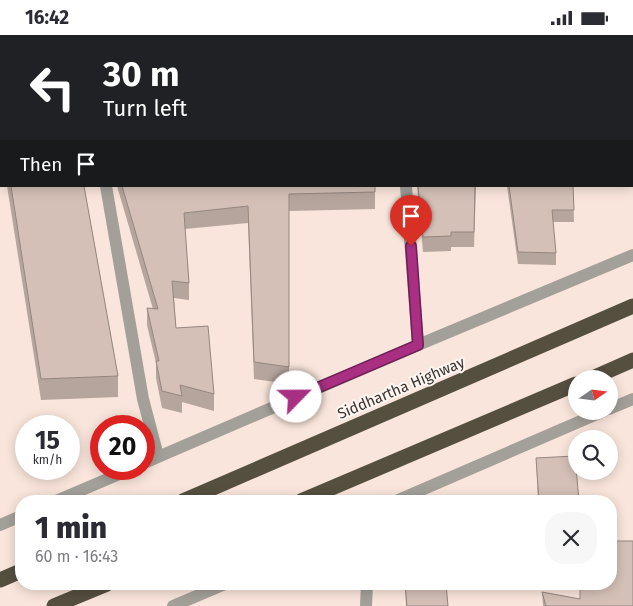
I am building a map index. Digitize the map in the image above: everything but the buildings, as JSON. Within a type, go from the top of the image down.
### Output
[{"type":"highway","name":"Siddhartha Highway","points":[[197,495],[633,306]]},
{"type":"highway","points":[[610,370],[633,360]]},
{"type":"highway","points":[[315,495],[568,388]]},
{"type":"highway","points":[[0,581],[15,574]]},
{"type":"highway","points":[[54,606],[93,590]]},
{"type":"street","points":[[106,187],[143,399],[158,456]]},
{"type":"street","points":[[406,187],[418,345]]},
{"type":"street","points":[[155,458],[633,255]]},
{"type":"street","points":[[618,405],[633,399]]},
{"type":"street","points":[[410,495],[583,420]]},
{"type":"street","points":[[70,495],[105,480]]},
{"type":"street","points":[[0,525],[15,519]]},
{"type":"street","points":[[172,606],[211,590]]},
{"type":"street","points":[[366,606],[367,590]]},
{"type":"route","points":[[296,397],[418,345],[411,246]]}]
